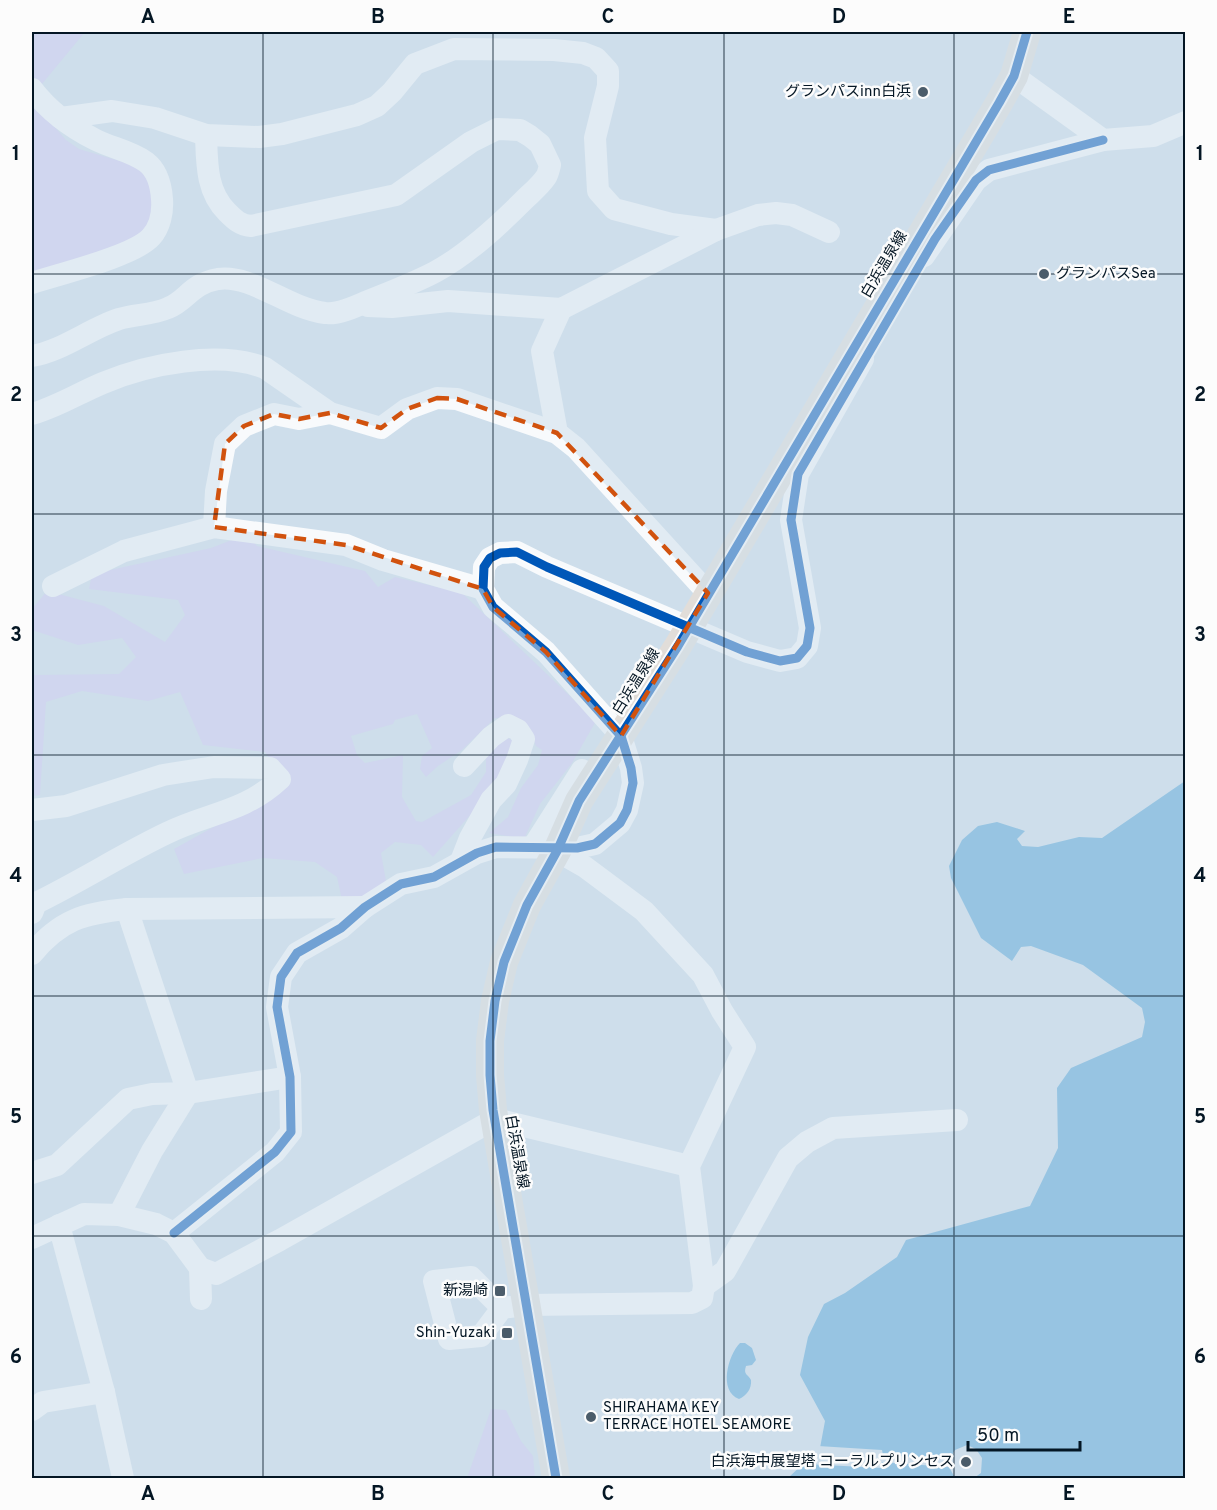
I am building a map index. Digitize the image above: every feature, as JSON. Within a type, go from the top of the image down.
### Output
[{"type":"main road","name":"白浜温泉線","points":[[556,1479],[515,1307],[490,1075],[495,1001],[504,962],[528,905],[579,801],[686,633],[1014,76],[1026,32]]},
{"type":"street","points":[[61,118],[112,111],[155,118],[206,135],[259,137],[291,132],[357,115],[377,106],[415,64],[454,48],[554,50],[583,53],[596,58],[608,71],[608,86],[595,138],[598,191],[614,210],[671,224],[716,230]]},
{"type":"street","points":[[1014,76],[1103,140]]},
{"type":"street","points":[[32,89],[61,118],[96,140],[129,152],[148,163],[156,171],[161,188],[162,216],[151,237],[136,249],[32,283]]},
{"type":"street","points":[[174,1233],[275,1152],[291,1132],[290,1077],[277,1007],[281,977],[297,953],[341,928],[365,907],[401,884],[434,877],[477,853],[496,847],[556,849],[595,844],[620,823],[627,810],[633,783],[631,768],[619,738],[546,652],[493,607],[483,589],[484,567],[490,558],[500,553],[517,552],[747,652],[780,662],[797,658],[807,646],[810,628],[791,520],[798,474],[934,238],[976,180],[989,170],[1103,140],[1153,136],[1185,122]]},
{"type":"street","points":[[32,356],[46,354],[85,333],[121,318],[145,315],[170,308],[199,284],[218,279],[230,279],[260,288],[293,305],[327,314],[357,305],[436,272],[471,247],[511,213],[547,176],[550,165],[540,144],[520,130],[497,129],[471,142],[396,195],[251,226],[240,225],[214,196],[207,163],[206,135]]},
{"type":"street","points":[[357,305],[392,307],[448,301],[561,309],[716,230],[758,215],[776,213],[792,215],[829,232]]},
{"type":"street","points":[[557,433],[542,351],[561,309]]},
{"type":"street","points":[[32,414],[50,409],[104,383],[161,364],[224,360],[254,364],[265,368],[330,413],[381,428],[407,409],[437,398],[457,399],[557,433],[576,448],[705,599]]},
{"type":"street","points":[[214,527],[216,491],[225,444],[244,426],[274,414],[299,419],[330,413]]},
{"type":"street","points":[[53,586],[124,551],[214,527],[346,545],[382,560],[483,589]]},
{"type":"street","points":[[461,861],[470,838],[491,800],[506,784],[518,760],[524,740],[518,730],[508,725],[491,737],[464,766]]},
{"type":"street","points":[[32,810],[66,806],[163,775],[214,766],[270,768],[280,779],[267,791],[229,812],[169,832],[36,903],[32,912]]},
{"type":"street","points":[[515,1307],[692,1302],[702,1298],[704,1286],[689,1166],[745,1047],[703,975],[644,911],[585,867],[556,849]]},
{"type":"street","points":[[34,951],[69,921],[95,912],[127,909],[365,907]]},
{"type":"street","points":[[127,909],[188,1093]]},
{"type":"street","points":[[32,923],[34,951]]},
{"type":"street","points":[[32,1173],[57,1165],[128,1099],[152,1094],[188,1093],[290,1077]]},
{"type":"street","points":[[119,1215],[152,1151],[188,1093]]},
{"type":"street","points":[[32,1238],[84,1214],[119,1215],[156,1224],[174,1233],[200,1268],[216,1274],[495,1119],[689,1166]]},
{"type":"street","points":[[704,1286],[725,1271],[788,1158],[807,1142],[833,1128],[957,1120]]},
{"type":"street","points":[[59,1225],[104,1392],[123,1479]]},
{"type":"street","points":[[200,1268],[201,1299]]},
{"type":"street","points":[[32,1410],[43,1402],[104,1392]]},
{"type":"highlighted area","points":[[437,398],[457,399],[557,433],[708,593],[621,736],[546,652],[493,607],[483,589],[346,545],[214,527],[225,444],[244,426],[274,414],[299,419],[330,413],[381,428],[407,409]]},
{"type":"shaded area","points":[[32,32],[85,32],[32,96]]},
{"type":"shaded area","points":[[32,101],[66,140],[79,149],[137,166],[157,192],[148,229],[130,245],[32,274]]},
{"type":"shaded area","points":[[247,534],[257,546],[365,571],[378,587],[395,577],[462,593],[596,721],[572,763],[540,804],[524,839],[489,833],[508,817],[521,788],[538,765],[542,750],[536,746],[528,726],[511,717],[495,718],[462,750],[426,777],[420,769],[422,756],[432,748],[417,714],[395,720],[393,724],[351,736],[357,755],[365,763],[403,755],[402,797],[416,821],[422,822],[471,795],[486,772],[486,750],[505,736],[513,741],[495,787],[433,857],[421,845],[395,842],[381,853],[386,881],[363,898],[342,900],[337,877],[315,862],[263,858],[184,874],[174,849],[289,785],[265,752],[203,745],[180,692],[148,701],[82,691],[46,702],[40,795],[32,796],[32,675],[119,674],[136,657],[122,638],[78,645],[32,630],[32,609],[47,591],[104,606],[165,642],[185,615],[178,600],[89,589],[92,574],[211,548]]},
{"type":"shaded area","points":[[491,1409],[506,1410],[521,1441],[533,1456],[535,1478],[467,1478]]},
{"type":"water","points":[[1185,781],[1185,1478],[788,1478],[820,1448],[825,1421],[800,1375],[808,1337],[824,1304],[845,1293],[897,1257],[906,1240],[1030,1206],[1058,1148],[1057,1088],[1071,1068],[1142,1037],[1145,1022],[1142,1008],[1083,965],[1031,946],[1021,947],[1012,961],[981,938],[951,878],[949,866],[962,840],[978,826],[997,822],[1025,831],[1017,839],[1022,846],[1038,847],[1079,837],[1102,838]]},
{"type":"water","points":[[740,1343],[745,1343],[752,1348],[756,1360],[752,1365],[746,1366],[745,1371],[751,1380],[751,1386],[739,1399],[729,1389],[727,1372],[732,1356]]},
{"type":"pier","points":[[967,1445],[976,1449],[982,1458],[981,1473],[974,1478],[957,1478],[949,1467],[882,1462],[882,1468],[806,1464],[805,1458],[818,1446],[882,1450],[883,1455],[949,1459],[955,1450]]},
{"type":"cycle path","points":[[556,1478],[493,1110],[490,1041],[495,1001],[504,962],[527,905],[557,851],[579,801],[678,646],[999,103],[1014,76],[1027,32]]},
{"type":"cycle path","points":[[174,1233],[275,1152],[291,1132],[290,1077],[277,1007],[281,977],[297,953],[341,928],[365,907],[401,884],[434,877],[477,853],[496,847],[577,848],[595,844],[620,823],[627,810],[633,783],[621,736],[546,652],[493,607],[483,589],[484,567],[490,558],[500,553],[517,552],[747,652],[780,661],[797,658],[807,646],[810,628],[791,520],[798,474],[935,239],[976,180],[989,170],[1103,140]]},
{"type":"place","name":"グランパスinn白浜","points":[[923,92]]},
{"type":"place","name":"グランパスSea","points":[[1044,274]]},
{"type":"place","name":"新湯崎","points":[[500,1291]]},
{"type":"place","name":"Shin-Yuzaki","points":[[507,1333]]},
{"type":"place","name":"SHIRAHAMA KEY TERRACE HOTEL SEAMORE","points":[[591,1417]]},
{"type":"place","name":"白浜海中展望塔 コーラルプリンセス","points":[[966,1462]]}]
